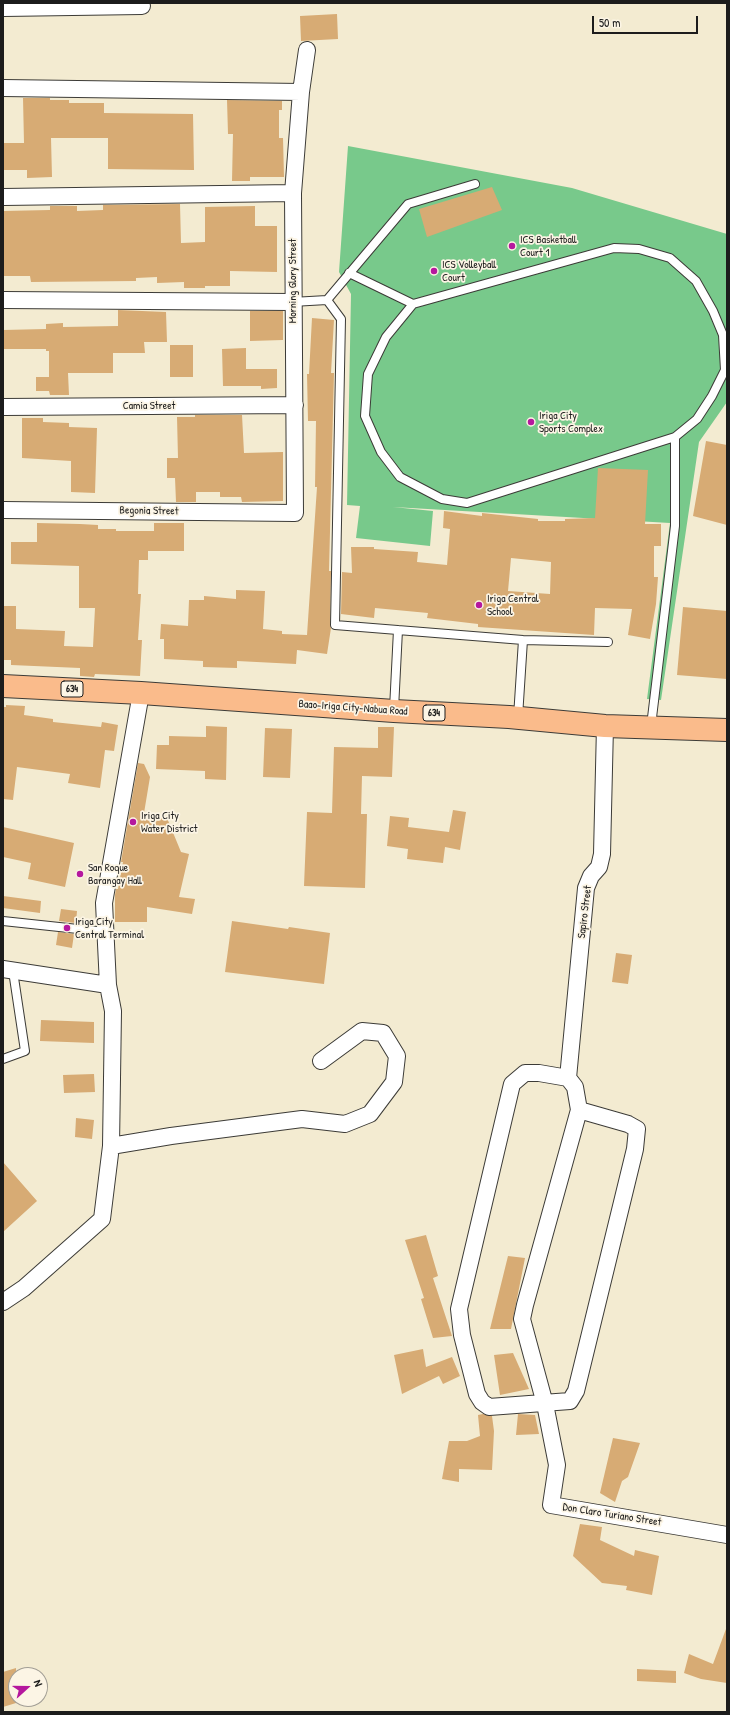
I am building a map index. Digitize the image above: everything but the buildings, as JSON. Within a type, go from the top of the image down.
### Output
[{"type":"main road","name":"Baao-Iriga City-Nabua Road","points":[[3,686],[141,693],[394,711],[518,717],[605,726],[727,730]]},
{"type":"street","points":[[3,8],[142,6]]},
{"type":"street","name":"Morning Glory Street","points":[[295,513],[295,405],[292,302],[293,193],[307,50]]},
{"type":"street","points":[[3,88],[302,92]]},
{"type":"street","points":[[3,197],[293,193]]},
{"type":"street","points":[[3,300],[292,302]]},
{"type":"street","name":"Camia Street","points":[[3,407],[295,405]]},
{"type":"street","name":"Begonia Street","points":[[3,510],[295,513]]},
{"type":"street","points":[[3,1302],[24,1288],[102,1219],[111,1146],[113,1011],[108,985],[104,903],[141,693]]},
{"type":"street","name":"Sapiro Street","points":[[568,1078],[586,888],[591,876],[599,867],[602,854],[605,726]]},
{"type":"street","points":[[8,972],[108,985]]},
{"type":"street","points":[[111,1146],[171,1136],[302,1119],[345,1124],[370,1114],[394,1082],[397,1056],[383,1033],[362,1031],[321,1061]]},
{"type":"street","points":[[545,1404],[522,1319],[524,1305],[579,1110],[575,1087],[568,1078],[539,1072],[525,1073],[512,1084],[459,1309],[462,1335],[471,1376],[477,1394],[482,1402],[489,1407],[545,1404],[570,1401],[576,1391],[635,1149],[637,1129],[628,1124],[579,1110]]},
{"type":"street","name":"Don Claro Turiano Street","points":[[545,1404],[557,1465],[551,1504],[727,1535]]},
{"type":"lane","points":[[292,302],[328,300],[408,204],[475,184]]},
{"type":"lane","points":[[614,248],[639,248],[670,258],[696,281],[713,311],[723,335],[725,370],[712,396],[697,419],[675,437],[467,503],[442,499],[400,477],[380,452],[365,416],[368,374],[386,337],[413,304],[614,248]]},
{"type":"lane","points":[[349,273],[413,304]]},
{"type":"lane","points":[[328,300],[341,320],[335,624],[523,640],[608,642]]},
{"type":"lane","points":[[650,727],[674,526],[675,437]]},
{"type":"lane","points":[[394,711],[398,630]]},
{"type":"lane","points":[[518,717],[523,640]]},
{"type":"lane","points":[[3,921],[106,932]]},
{"type":"lane","points":[[3,1059],[25,1051],[8,972]]},
{"type":"green space","name":"Iriga City Sports Complex","points":[[348,146],[572,188],[727,234],[727,402],[699,442],[661,700],[647,699],[670,523],[393,507],[433,511],[430,546],[356,538],[360,506],[347,505],[351,294],[339,272]]},
{"type":"place","name":"ICS Basketball Court 1","points":[[512,246]]},
{"type":"place","name":"ICS Volleyball Court","points":[[434,271]]},
{"type":"place","name":"Iriga City Sports Complex","points":[[531,422]]},
{"type":"place","name":"Iriga Central School","points":[[479,605]]},
{"type":"place","name":"Iriga City Water District","points":[[133,822]]},
{"type":"place","name":"San Roque Barangay Hall","points":[[80,874]]},
{"type":"place","name":"Iriga City Central Terminal","points":[[67,928]]}]
